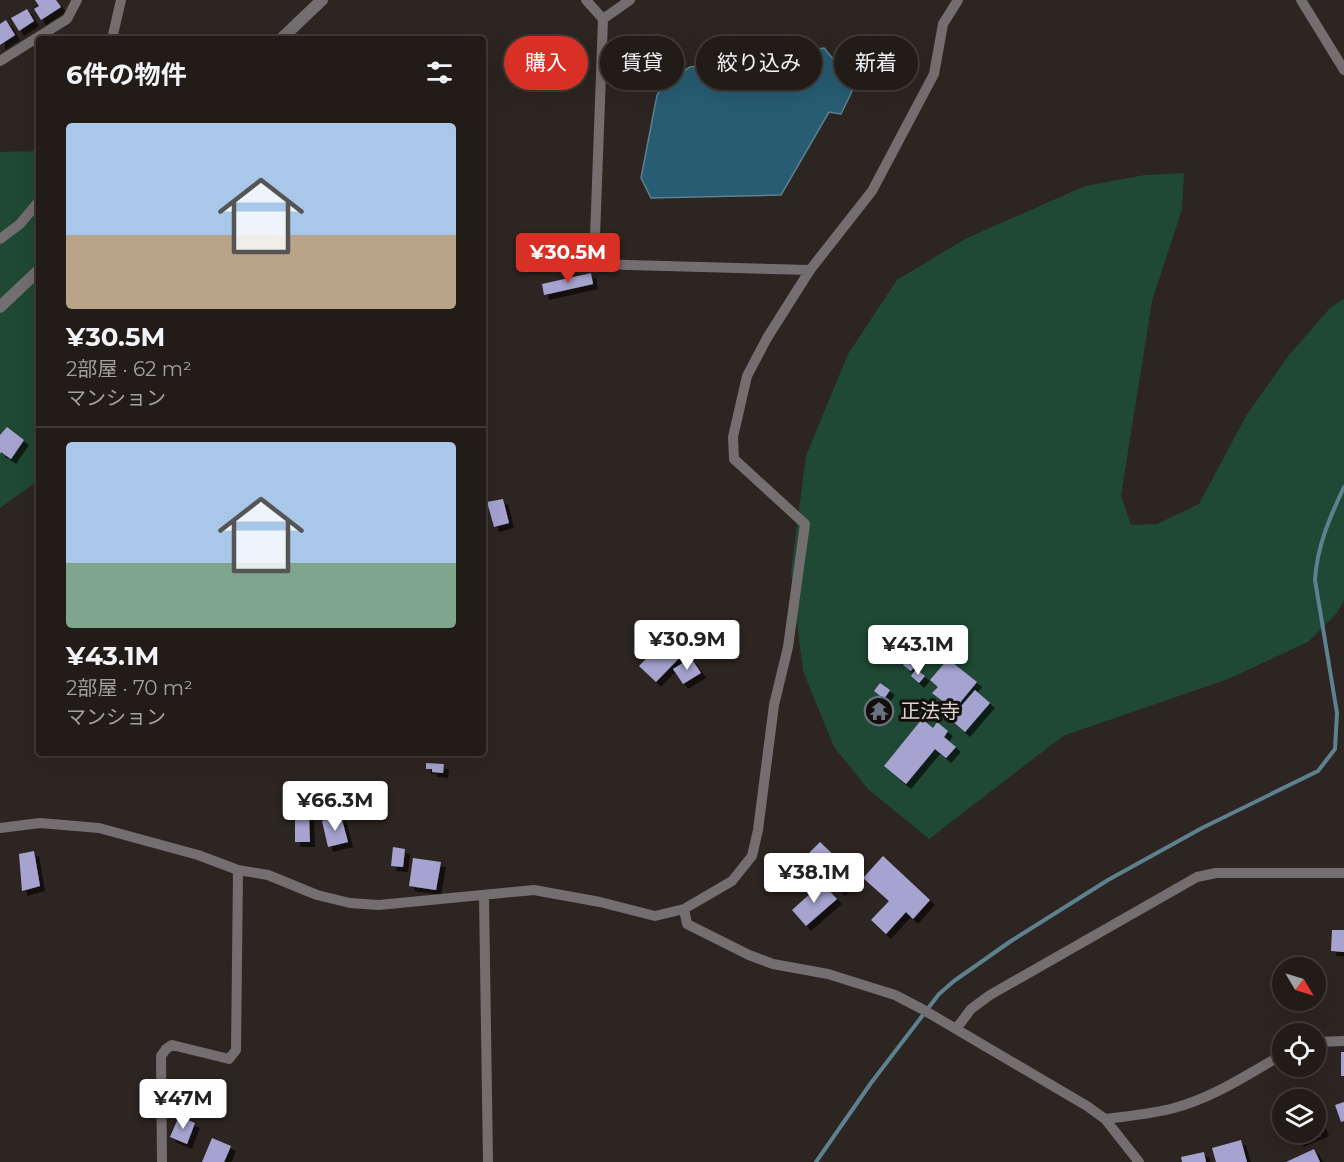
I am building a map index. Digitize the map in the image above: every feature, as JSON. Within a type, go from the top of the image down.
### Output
[{"type":"street","points":[[41,36],[67,20],[77,0]]},
{"type":"street","points":[[113,36],[121,0]]},
{"type":"street","points":[[284,36],[322,0]]},
{"type":"street","points":[[586,0],[603,20],[594,264],[810,270]]},
{"type":"street","points":[[603,20],[630,0]]},
{"type":"street","points":[[0,828],[40,823],[99,828],[198,855],[238,870],[267,876],[317,895],[350,903],[379,905],[534,890],[600,902],[655,916],[684,909],[732,881],[752,856],[758,830],[774,705],[788,647],[805,524],[734,459],[733,436],[747,376],[767,338],[810,270],[872,191],[934,74],[943,24],[958,0]]},
{"type":"street","points":[[1301,0],[1344,70]]},
{"type":"street","points":[[0,61],[36,39]]},
{"type":"street","points":[[0,239],[20,224],[36,205]]},
{"type":"street","points":[[0,307],[36,273]]},
{"type":"street","points":[[162,1162],[160,1056],[172,1045],[228,1059],[237,1050],[238,870]]},
{"type":"street","points":[[954,1028],[990,994],[1197,877],[1216,873],[1344,873]]},
{"type":"street","points":[[484,896],[488,1162]]},
{"type":"street","points":[[684,909],[687,924],[749,955],[773,964],[828,974],[896,995],[924,1010],[1087,1106],[1105,1119],[1139,1162]]},
{"type":"street","points":[[1326,1042],[1344,1041]]},
{"type":"street","points":[[1105,1119],[1172,1109],[1193,1102],[1211,1095],[1272,1061]]},
{"type":"green space","points":[[36,151],[36,482],[0,508],[0,152]]},
{"type":"green space","points":[[1184,173],[1182,209],[1152,301],[1121,496],[1131,525],[1157,524],[1199,504],[1246,416],[1289,355],[1330,308],[1344,299],[1344,600],[1337,613],[1308,642],[1228,679],[1063,736],[929,839],[868,789],[834,747],[803,671],[791,571],[806,456],[848,354],[897,280],[965,239],[1085,186],[1145,175]]},
{"type":"water","points":[[822,48],[834,60],[834,90],[853,90],[841,114],[829,112],[781,195],[651,198],[641,178],[657,95],[660,90],[684,90],[684,71],[696,66],[696,90],[822,90]]},
{"type":"building","points":[[35,0],[56,0],[61,7],[41,20],[34,9],[39,6]]},
{"type":"building","points":[[27,9],[34,21],[19,31],[11,18]]},
{"type":"building","points":[[6,20],[15,35],[0,45],[0,24]]},
{"type":"building","points":[[570,235],[572,247],[556,250],[554,238]]},
{"type":"building","points":[[587,239],[589,248],[579,250],[577,241]]},
{"type":"building","points":[[591,273],[593,284],[544,295],[542,284]]},
{"type":"building","points":[[7,427],[24,440],[11,459],[1,452],[0,454],[0,435]]},
{"type":"building","points":[[503,499],[509,523],[494,527],[487,502]]},
{"type":"building","points":[[668,636],[685,652],[656,682],[639,666]]},
{"type":"building","points":[[910,657],[917,663],[911,671],[903,665]]},
{"type":"building","points":[[691,658],[701,673],[683,684],[673,669]]},
{"type":"building","points":[[948,659],[977,682],[958,705],[949,698],[945,703],[932,693],[938,687],[930,680]]},
{"type":"building","points":[[916,669],[925,676],[919,683],[911,676]]},
{"type":"building","points":[[880,683],[890,690],[884,699],[874,691]]},
{"type":"building","points":[[975,690],[990,703],[965,732],[950,719]]},
{"type":"building","points":[[922,719],[933,728],[937,722],[948,731],[944,737],[956,747],[946,758],[935,749],[906,784],[884,766]]},
{"type":"building","points":[[426,763],[444,764],[443,773],[426,769]]},
{"type":"building","points":[[295,815],[309,815],[310,842],[295,842]]},
{"type":"building","points":[[341,816],[348,842],[328,847],[322,821]]},
{"type":"building","points":[[820,842],[843,864],[838,866],[852,880],[840,891],[825,876],[820,881],[801,861]]},
{"type":"building","points":[[393,847],[405,849],[403,867],[391,866]]},
{"type":"building","points":[[34,851],[40,886],[22,891],[19,854]]},
{"type":"building","points":[[883,856],[930,900],[913,919],[906,912],[886,934],[871,920],[889,901],[863,878]]},
{"type":"building","points":[[413,858],[441,862],[436,890],[409,886]]},
{"type":"building","points":[[822,883],[837,899],[806,926],[792,910]]},
{"type":"building","points":[[1332,930],[1344,930],[1344,952],[1331,951]]},
{"type":"building","points":[[1341,1052],[1344,1052],[1344,1076],[1341,1076]]},
{"type":"building","points":[[1344,1102],[1344,1121],[1341,1122],[1335,1105]]},
{"type":"building","points":[[179,1116],[195,1123],[187,1144],[170,1137]]},
{"type":"building","points":[[212,1138],[231,1146],[224,1162],[202,1162]]},
{"type":"building","points":[[1241,1140],[1247,1162],[1216,1162],[1212,1148]]},
{"type":"building","points":[[1314,1149],[1320,1162],[1286,1162]]},
{"type":"building","points":[[1204,1152],[1206,1162],[1182,1162],[1181,1157]]},
{"type":"waterway","points":[[816,1162],[871,1083],[939,994],[954,981],[1011,941],[1108,880],[1202,828],[1318,771],[1335,749],[1337,713],[1315,580],[1316,567],[1329,521],[1344,487]]},
{"type":"place","name":"正法寺","points":[[879,711]]}]
